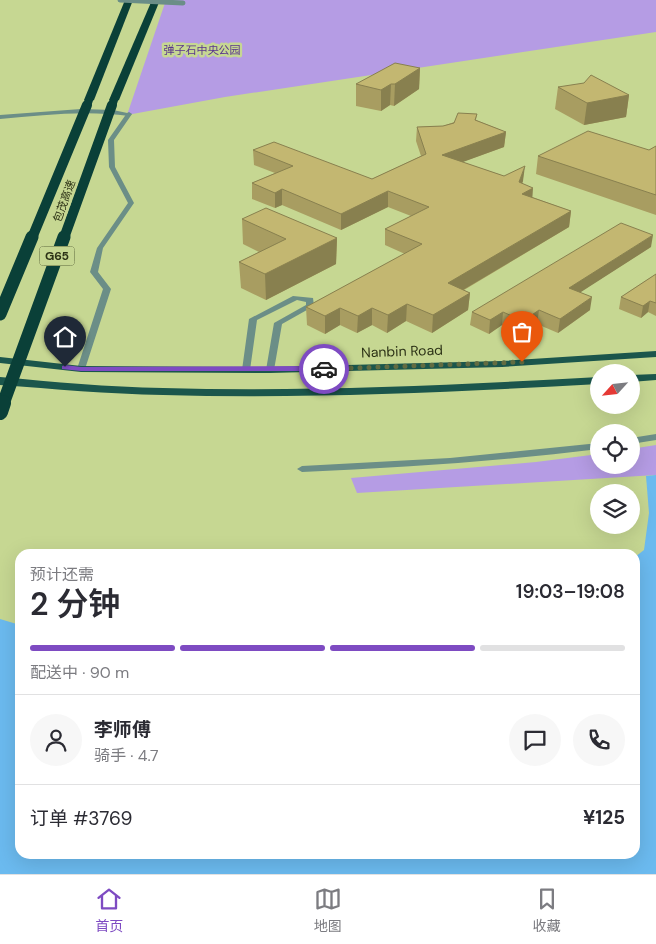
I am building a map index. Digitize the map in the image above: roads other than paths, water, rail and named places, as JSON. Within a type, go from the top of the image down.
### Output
[{"type":"highway","name":"包茂高速","points":[[0,314],[129,0]]},
{"type":"highway","name":"包茂高速","points":[[0,412],[114,100],[156,0]]},
{"type":"main road","name":"Nanbin Road","points":[[0,360],[81,369],[270,370],[502,364],[656,354]]},
{"type":"main road","points":[[640,378],[656,377]]},
{"type":"main road","points":[[0,381],[79,387],[215,392],[510,386],[590,381]]},
{"type":"street","points":[[0,117],[76,110],[100,110],[129,114]]},
{"type":"lane","points":[[120,0],[183,3]]},
{"type":"lane","points":[[81,369],[107,289],[94,272],[100,248],[131,203],[112,168],[111,140],[129,114]]},
{"type":"lane","points":[[246,370],[253,319],[296,298],[310,300],[310,306],[278,323],[270,370]]},
{"type":"lane","points":[[640,439],[656,436]]},
{"type":"lane","points":[[302,469],[484,460],[590,447]]},
{"type":"water","points":[[656,475],[656,874],[0,874],[0,619],[15,624],[15,859],[640,859],[640,553],[644,550],[649,513],[646,476]]},
{"type":"park label","name":"弹子石中央公园","points":[[202,50]]}]
